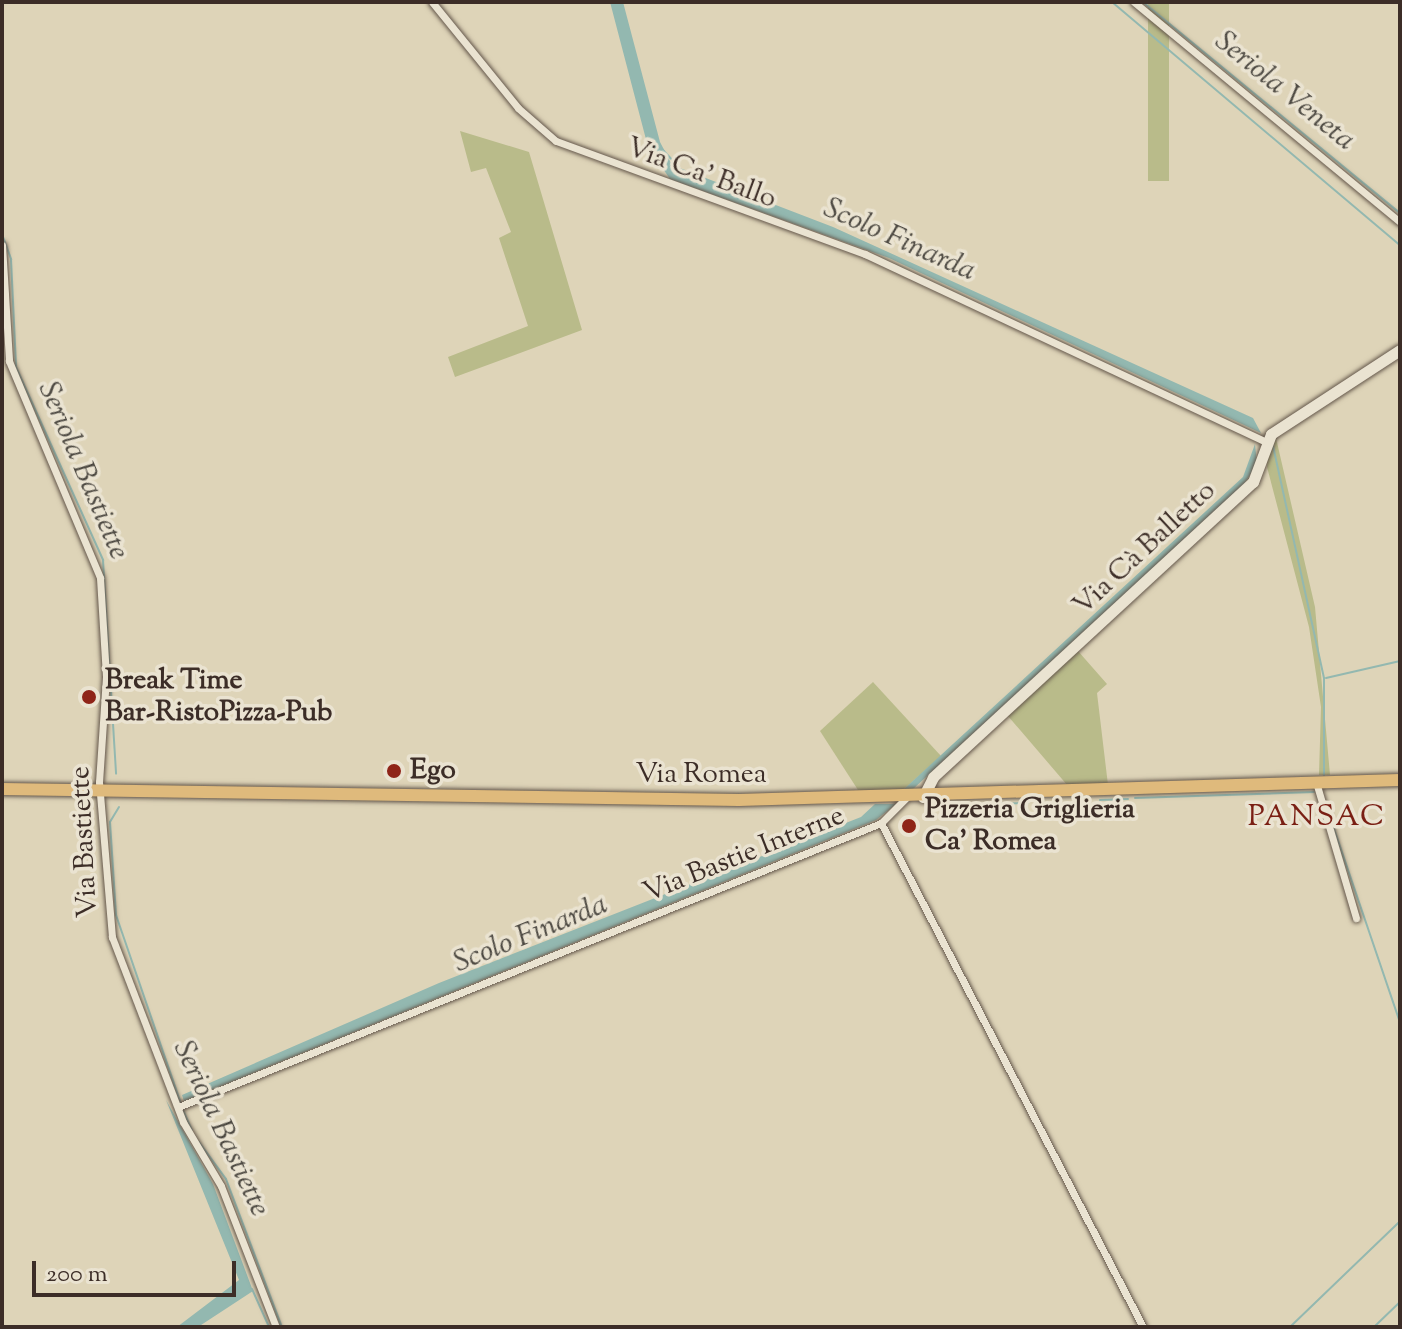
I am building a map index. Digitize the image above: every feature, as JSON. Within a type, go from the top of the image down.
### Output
[{"type":"main road","name":"Via Romea","points":[[2,789],[923,797],[1400,780]]},
{"type":"street","name":"Via Ca' Ballo","points":[[432,2],[518,108],[556,141],[875,258],[1265,441]]},
{"type":"street","points":[[1134,2],[1400,222]]},
{"type":"street","name":"Via Bastiette","points":[[2,245],[14,379],[98,566],[106,677],[100,790],[112,937],[181,1106],[221,1186],[276,1327]]},
{"type":"street","points":[[1265,441],[1400,350]]},
{"type":"street","name":"Via Cà Balletto","points":[[923,797],[933,777],[1250,486],[1265,441]]},
{"type":"street","points":[[1316,782],[1356,918]]},
{"type":"street","name":"Via Bastie Interne","points":[[181,1106],[881,823],[907,797]]},
{"type":"street","name":"Via Bastie Interne","points":[[881,823],[1143,1327]]},
{"type":"green space","points":[[1148,2],[1169,2],[1169,181],[1148,181]]},
{"type":"green space","points":[[460,131],[529,152],[582,330],[455,377],[448,357],[528,326],[499,238],[511,232],[486,168],[471,172]]},
{"type":"green space","points":[[1276,438],[1315,607],[1330,775],[1319,775],[1321,707],[1309,627],[1267,467],[1268,443]]},
{"type":"green space","points":[[1078,651],[1107,684],[1097,693],[1108,785],[1068,786],[1008,716]]},
{"type":"green space","points":[[873,682],[941,756],[903,790],[858,790],[820,731]]},
{"type":"water","points":[[610,2],[623,2],[660,142],[672,165],[833,227],[1253,418],[1261,433],[889,258],[670,179],[648,147]]},
{"type":"water","points":[[1255,444],[1257,464],[1244,484],[913,789],[903,790],[1243,477]]},
{"type":"water","points":[[875,804],[896,804],[876,820],[184,1101],[182,1095],[439,983],[861,817]]},
{"type":"water","points":[[166,1100],[213,1184],[253,1291],[198,1327],[177,1327],[239,1280]]},
{"type":"waterway","points":[[1112,2],[1400,245]]},
{"type":"waterway","name":"Seriola Veneta","points":[[1143,2],[1400,213]]},
{"type":"waterway","name":"Scolo Finarda","points":[[662,149],[679,167]]},
{"type":"waterway","name":"Seriola Bastiette","points":[[2,234],[11,259],[16,367],[103,560],[116,774]]},
{"type":"waterway","points":[[1273,446],[1324,678],[1324,775]]},
{"type":"waterway","points":[[1326,678],[1400,661]]},
{"type":"waterway","points":[[1135,798],[1314,792]]},
{"type":"waterway","points":[[1100,800],[1128,799]]},
{"type":"waterway","points":[[979,804],[1028,803]]},
{"type":"waterway","points":[[928,806],[971,805]]},
{"type":"waterway","points":[[119,807],[110,822],[116,915],[181,1104]]},
{"type":"waterway","points":[[1328,811],[1400,1022]]},
{"type":"waterway","name":"Seriola Bastiette","points":[[183,1110],[192,1130]]},
{"type":"waterway","name":"Seriola Bastiette","points":[[199,1142],[226,1179],[282,1327]]},
{"type":"waterway","points":[[1290,1327],[1400,1221]]},
{"type":"waterway","name":"Seriola Bastiette","points":[[252,1289],[269,1327]]},
{"type":"waterway","points":[[1374,1327],[1400,1302]]},
{"type":"place","name":"Break Time Bar-RistoPizza-Pub","points":[[89,697]]},
{"type":"place","name":"Ego","points":[[394,771]]},
{"type":"place","name":"Pizzeria Griglieria Ca' Romea","points":[[909,826]]},
{"type":"district","name":"PANSAC","points":[[1317,818]]}]
